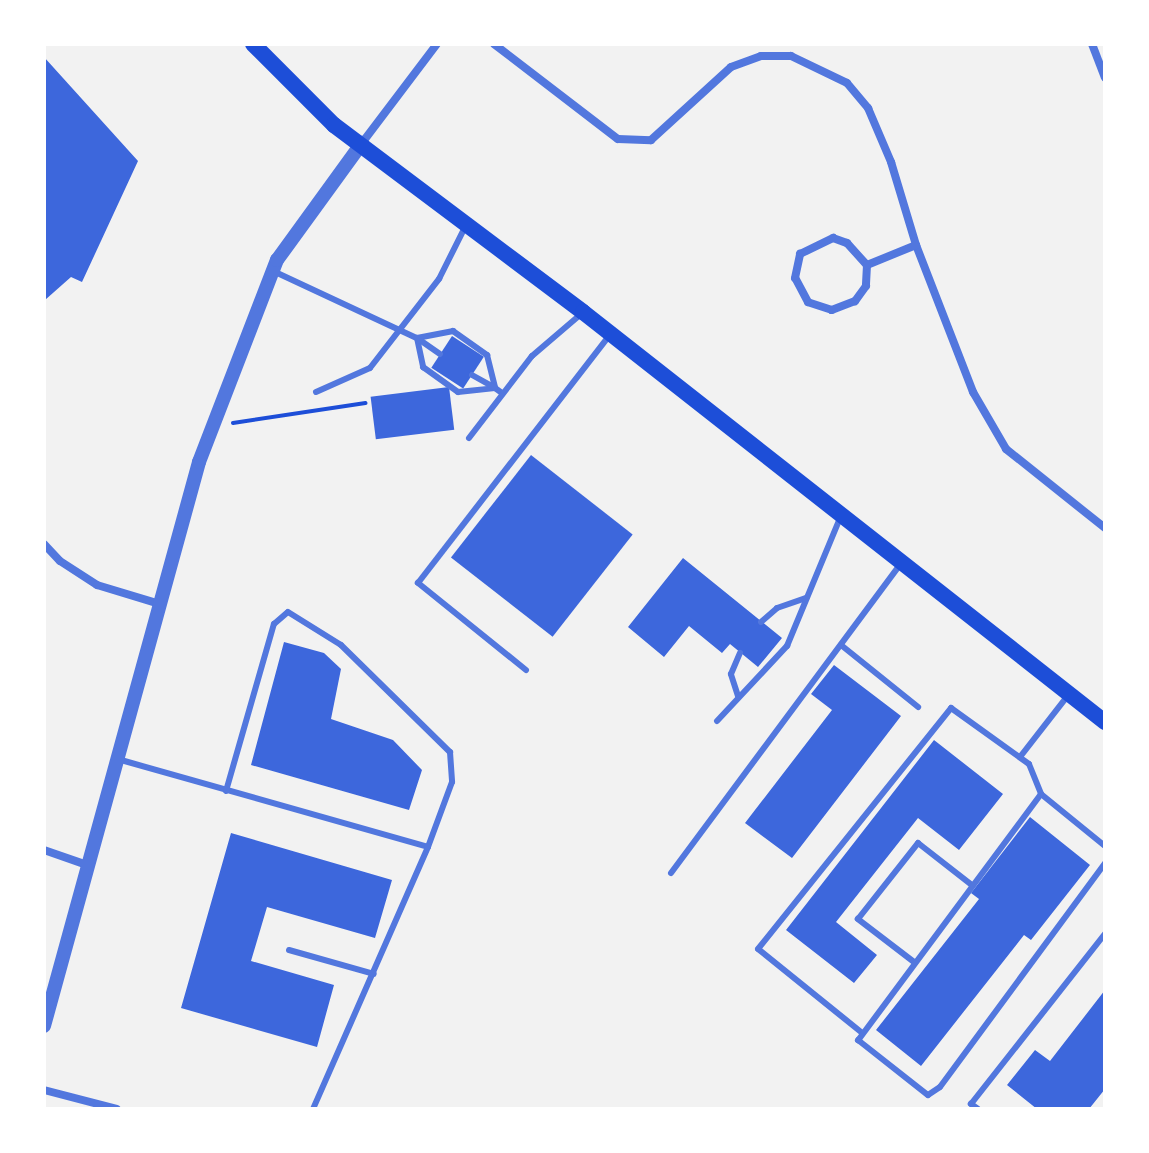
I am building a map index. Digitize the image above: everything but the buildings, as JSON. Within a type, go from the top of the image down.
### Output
[{"type":"main road","points":[[253,44],[334,125],[362,143],[465,227],[583,312],[1105,722]]},
{"type":"street","points":[[44,1026],[87,865],[121,760],[160,604],[213,426],[273,271],[362,143],[437,44]]},
{"type":"street","points":[[494,44],[618,139],[651,140],[731,67],[761,56],[791,56],[847,83],[868,108],[916,245],[973,392],[1006,449],[1105,528]]},
{"type":"street","points":[[1092,44],[1105,78]]},
{"type":"street","points":[[833,238],[847,243],[867,265],[866,286],[855,301],[832,310],[808,302],[795,278],[800,254],[833,238]]},
{"type":"street","points":[[867,265],[916,245]]},
{"type":"street","points":[[44,544],[60,561],[97,585],[160,604]]},
{"type":"street","points":[[44,850],[87,865]]},
{"type":"street","points":[[44,1090],[117,1109]]},
{"type":"lane","points":[[316,392],[370,368],[439,279],[465,227]]},
{"type":"lane","points":[[273,271],[417,338],[440,354]]},
{"type":"lane","points":[[469,438],[532,356],[583,312]]},
{"type":"lane","points":[[417,338],[453,331],[487,355],[495,388]]},
{"type":"lane","points":[[526,670],[418,583],[611,334]]},
{"type":"lane","points":[[417,338],[423,367],[458,392],[495,388]]},
{"type":"lane","points":[[472,375],[502,393]]},
{"type":"lane","points":[[717,721],[738,696],[770,669],[787,646],[841,515]]},
{"type":"lane","points":[[671,873],[901,563]]},
{"type":"lane","points":[[761,622],[777,608],[806,598]]},
{"type":"lane","points":[[226,791],[274,624],[288,612],[341,645],[450,752],[452,782],[428,847],[313,1109]]},
{"type":"lane","points":[[841,645],[918,707]]},
{"type":"lane","points":[[738,696],[731,674],[740,653]]},
{"type":"lane","points":[[1020,757],[1069,694]]},
{"type":"lane","points":[[861,1032],[758,949],[951,708],[1029,764],[1041,794],[1105,846]]},
{"type":"lane","points":[[121,760],[428,847]]},
{"type":"lane","points":[[1041,794],[858,1040],[928,1095],[940,1087],[1105,863]]},
{"type":"lane","points":[[914,962],[858,919],[918,843],[972,885]]},
{"type":"lane","points":[[978,1109],[971,1104],[1105,934]]},
{"type":"lane","points":[[289,950],[374,974]]},
{"type":"path","points":[[213,426],[365,403]]}]
